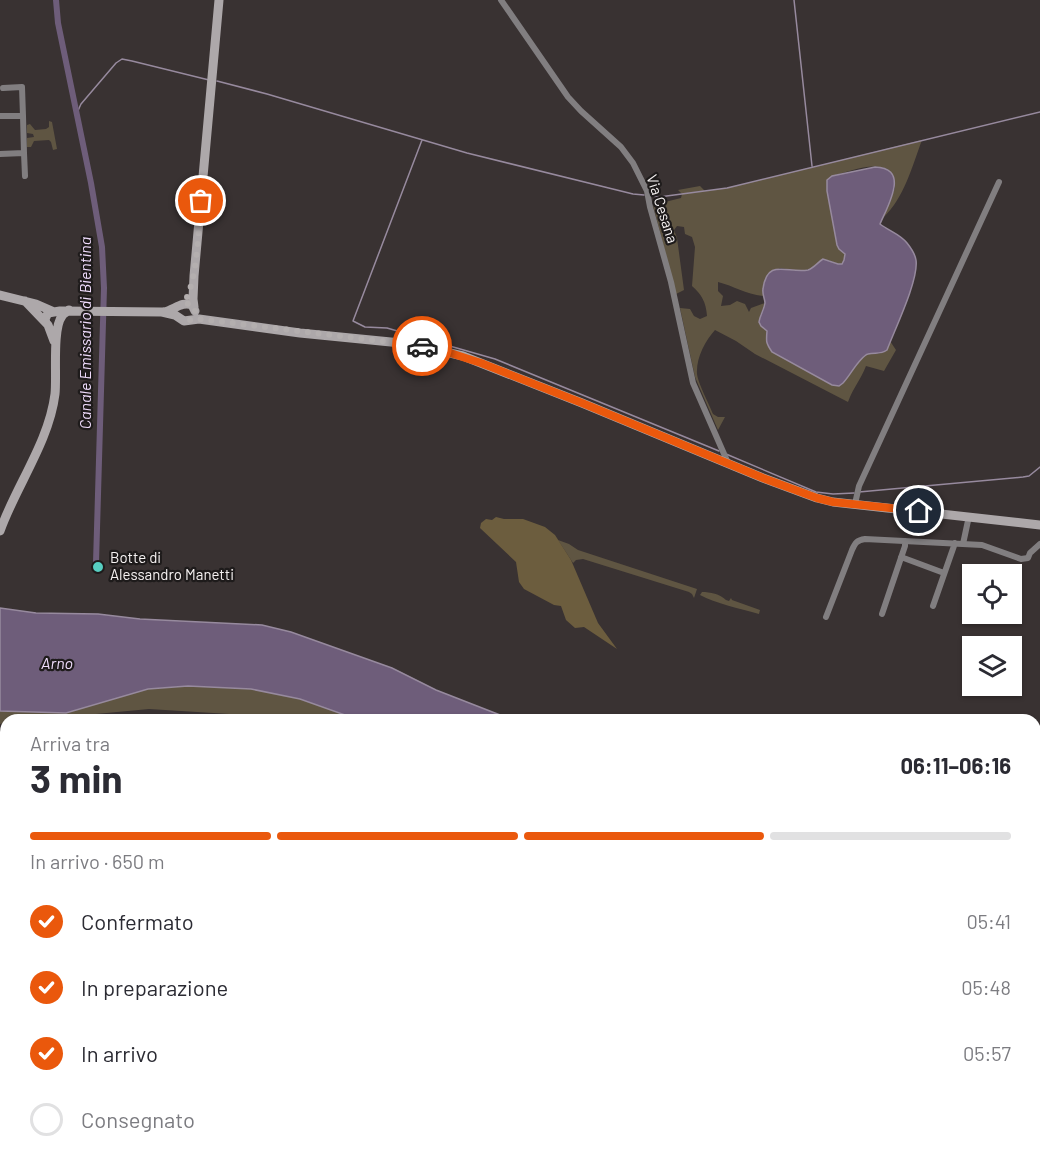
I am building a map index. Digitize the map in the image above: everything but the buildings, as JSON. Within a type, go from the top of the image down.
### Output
[{"type":"main road","points":[[162,312],[179,317],[184,321],[193,313],[194,276],[219,0]]},
{"type":"main road","points":[[179,317],[177,311],[189,292],[194,276]]},
{"type":"main road","points":[[0,295],[41,305],[57,316]]},
{"type":"main road","points":[[25,301],[47,324]]},
{"type":"main road","points":[[56,346],[45,319],[46,314],[57,316],[72,310],[162,312],[189,304],[193,313],[210,321],[391,342],[454,353],[724,456],[763,478],[817,498],[833,502],[1040,525]]},
{"type":"main road","points":[[0,531],[4,508],[37,450],[49,423],[55,394],[57,316]]},
{"type":"street","name":"Via Cesana","points":[[501,0],[568,97],[614,140],[629,157],[643,181],[670,276],[693,383],[724,456]]},
{"type":"street","points":[[3,88],[22,87],[24,176]]},
{"type":"street","points":[[0,116],[23,116]]},
{"type":"street","points":[[0,154],[24,153]]},
{"type":"street","points":[[855,504],[857,491],[999,182]]},
{"type":"street","points":[[963,544],[969,516]]},
{"type":"street","points":[[826,617],[856,542],[865,539],[982,545],[1021,559],[1028,558],[1040,544]]},
{"type":"street","points":[[882,614],[905,541]]},
{"type":"street","points":[[933,606],[955,543]]},
{"type":"street","points":[[901,557],[944,573]]},
{"type":"shaded area","points":[[49,121],[52,122],[57,149],[53,150],[49,140],[34,141],[31,147],[27,147],[27,138],[34,137],[33,134],[27,133],[27,125],[30,124],[35,130],[46,129],[49,127]]},
{"type":"shaded area","points":[[922,140],[902,192],[883,218],[895,188],[889,170],[868,167],[832,176],[827,191],[837,244],[845,254],[842,264],[828,260],[800,271],[780,268],[767,276],[763,296],[718,282],[718,291],[723,296],[721,306],[737,301],[745,304],[749,312],[751,308],[765,303],[760,316],[761,326],[767,331],[767,342],[772,352],[832,385],[839,386],[862,357],[872,353],[881,353],[890,341],[896,350],[884,371],[866,366],[848,402],[755,354],[715,330],[702,350],[697,374],[713,414],[725,417],[718,430],[695,377],[680,308],[690,309],[694,316],[700,319],[707,316],[703,299],[692,286],[695,247],[692,237],[685,234],[684,227],[677,226],[674,230],[684,290],[676,294],[653,205],[681,198],[682,194],[678,190],[700,186],[705,191],[727,188]]},
{"type":"shaded area","points":[[496,517],[523,519],[545,527],[555,535],[571,560],[598,623],[617,649],[584,627],[575,628],[566,620],[561,606],[554,605],[524,589],[519,582],[516,562],[480,528],[481,523],[486,519],[492,520]]},
{"type":"shaded area","points":[[558,540],[578,550],[697,589],[694,598],[689,592],[583,559],[573,563]]},
{"type":"shaded area","points":[[702,592],[721,596],[729,601],[731,598],[760,610],[759,614],[713,601],[700,595]]},
{"type":"shaded area","points":[[188,686],[251,689],[300,699],[342,714],[229,714],[149,709],[96,714],[0,714],[0,711],[66,713],[148,689]]},
{"type":"water","points":[[875,167],[886,169],[892,174],[894,181],[894,190],[880,224],[901,237],[911,249],[916,260],[914,280],[887,350],[865,356],[843,383],[839,386],[832,385],[772,352],[767,342],[767,331],[759,322],[765,303],[763,289],[765,279],[774,270],[808,270],[823,259],[842,264],[845,254],[837,245],[827,180],[832,176]]},
{"type":"water","name":"Arno","points":[[0,608],[36,613],[98,614],[140,619],[262,625],[291,632],[392,668],[436,690],[498,714],[342,714],[300,699],[251,689],[188,686],[148,689],[66,713],[0,711]]},
{"type":"waterway","name":"Canale Emissario di Bientina","points":[[56,0],[58,23],[102,247],[104,288],[96,563]]},
{"type":"waterway","points":[[794,0],[812,166]]},
{"type":"waterway","points":[[76,115],[81,104],[122,59],[209,80]]},
{"type":"waterway","points":[[217,81],[467,153],[644,195]]},
{"type":"waterway","points":[[652,196],[727,188],[1040,112]]},
{"type":"waterway","points":[[422,140],[353,321],[365,327],[387,328],[495,359],[719,451]]},
{"type":"waterway","points":[[726,454],[816,492],[854,493]]},
{"type":"waterway","points":[[859,492],[1023,477],[1029,476],[1040,467]]},
{"type":"way so far","points":[[201,201],[194,276],[184,303],[194,307],[195,315],[190,320],[199,319],[422,346]]},
{"type":"place","name":"Botte di Alessandro Manetti","points":[[98,567]]},
{"type":"route","points":[[422,346],[463,356],[817,498],[833,502],[919,511]]}]
